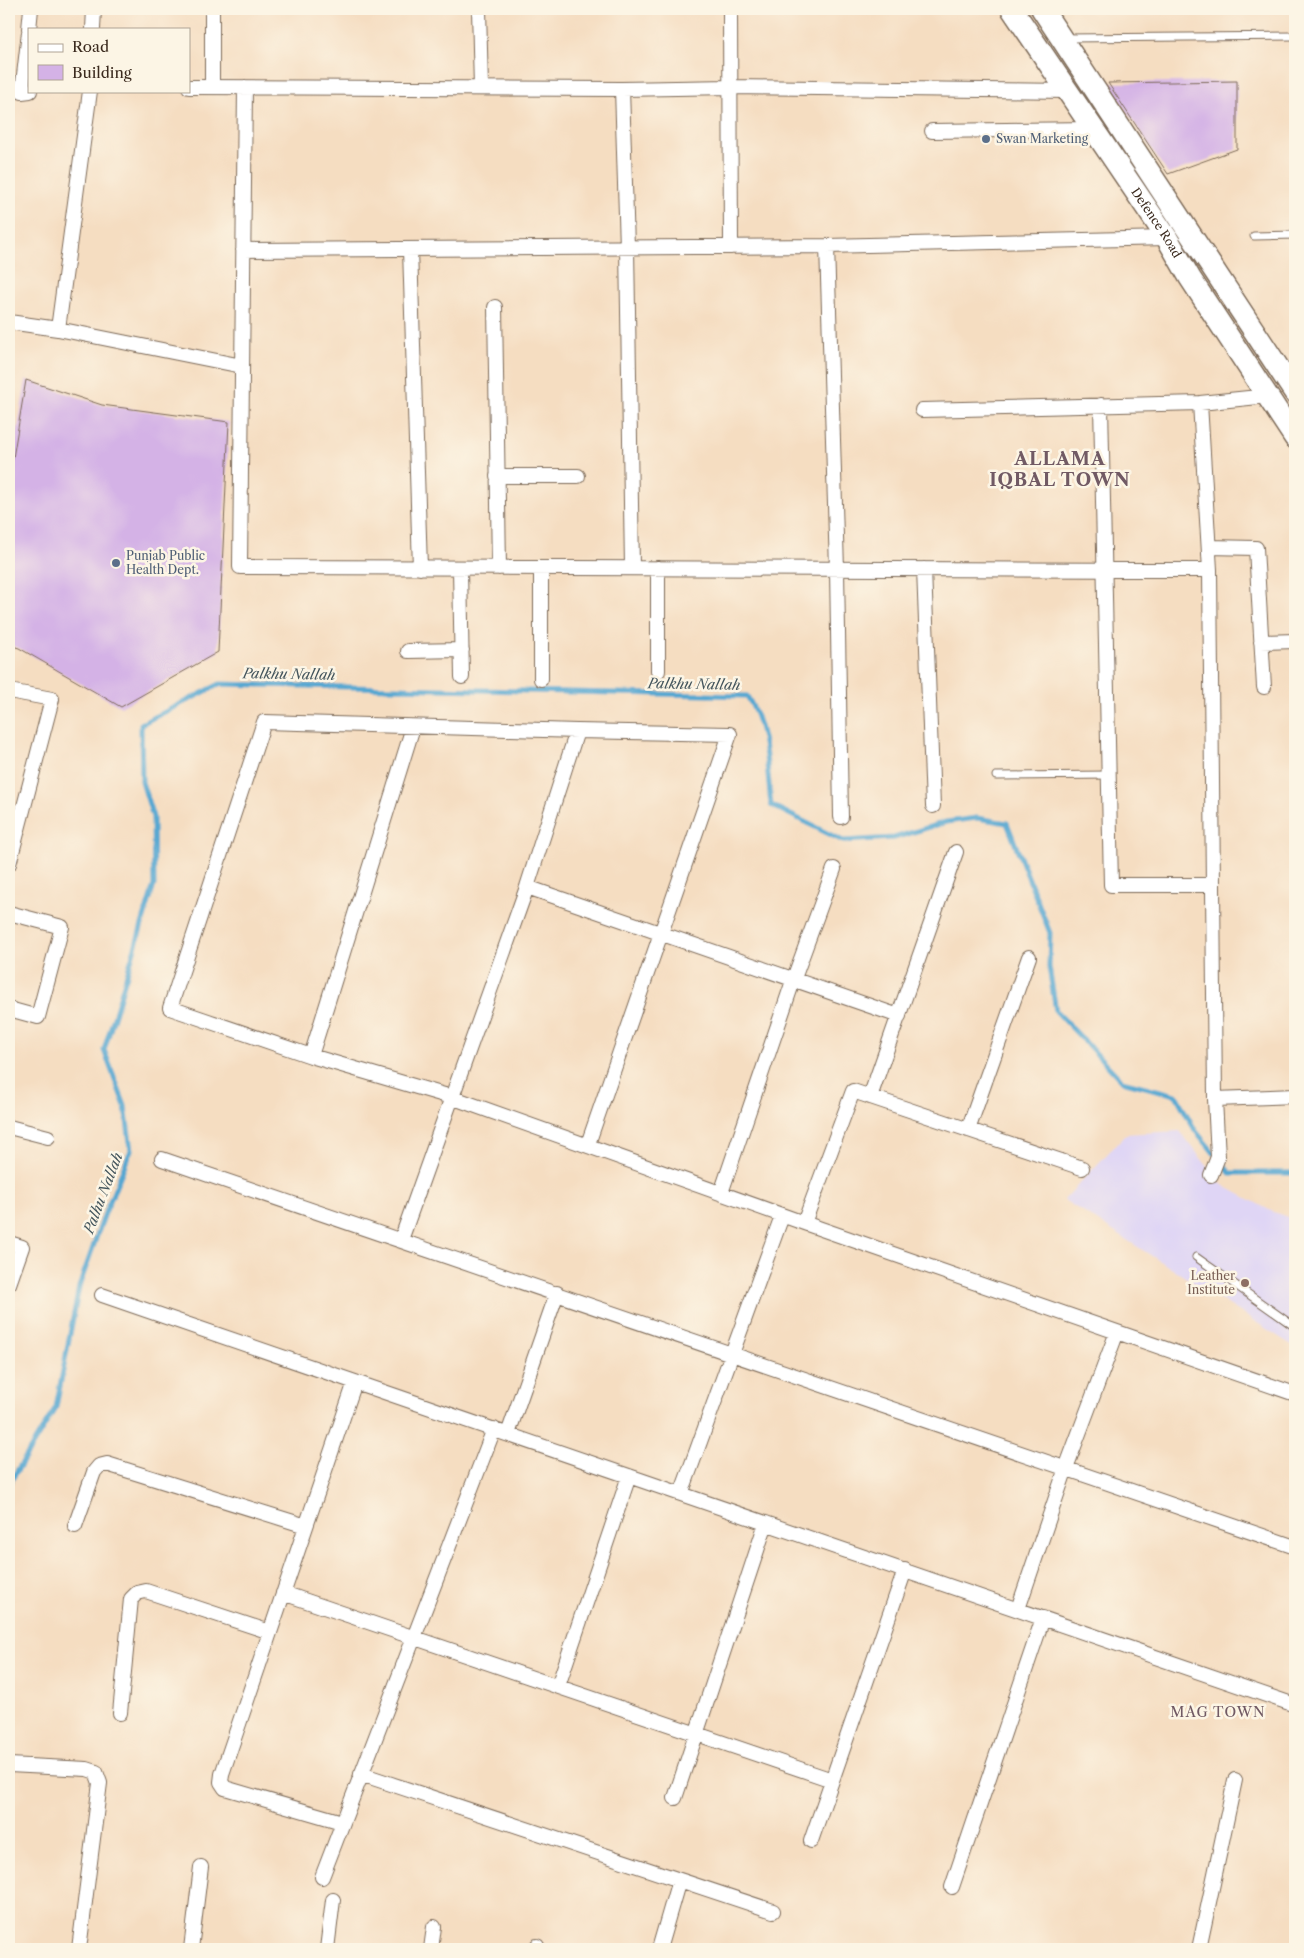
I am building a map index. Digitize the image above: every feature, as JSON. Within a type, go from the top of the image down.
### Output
[{"type":"main road","name":"Defence Road","points":[[1012,9],[1167,238],[1190,278],[1295,438]]},
{"type":"main road","name":"Defence Road","points":[[1042,9],[1295,393]]},
{"type":"main road","points":[[1079,108],[1098,95]]},
{"type":"main road","points":[[1253,373],[1272,358]]},
{"type":"street","points":[[29,28],[32,9]]},
{"type":"street","points":[[93,28],[94,9]]},
{"type":"street","points":[[212,9],[212,87]]},
{"type":"street","points":[[478,9],[481,88]]},
{"type":"street","points":[[730,9],[731,247]]},
{"type":"street","points":[[28,39],[22,92],[28,91]]},
{"type":"street","points":[[190,87],[622,89],[730,87],[1068,91]]},
{"type":"street","points":[[245,88],[240,567],[1210,570]]},
{"type":"street","points":[[622,89],[627,247],[632,568]]},
{"type":"street","points":[[58,329],[90,92]]},
{"type":"street","points":[[932,130],[1094,129]]},
{"type":"street","points":[[244,250],[826,246],[1167,238]]},
{"type":"street","points":[[826,246],[837,569],[841,816]]},
{"type":"street","points":[[410,249],[420,568]]},
{"type":"street","points":[[495,307],[499,568]]},
{"type":"street","points":[[9,322],[58,329],[242,366]]},
{"type":"street","points":[[922,410],[1200,403],[1268,396]]},
{"type":"street","points":[[1200,403],[1210,570],[1212,884],[1215,1099],[1218,1157],[1211,1175]]},
{"type":"street","points":[[1101,405],[1111,885],[1212,884]]},
{"type":"street","points":[[497,476],[578,476]]},
{"type":"street","points":[[1208,547],[1256,548],[1264,687]]},
{"type":"street","points":[[460,568],[462,677]]},
{"type":"street","points":[[541,568],[541,679]]},
{"type":"street","points":[[658,568],[658,671]]},
{"type":"street","points":[[924,569],[933,806]]},
{"type":"street","points":[[1261,642],[1295,641]]},
{"type":"street","points":[[408,651],[462,650]]},
{"type":"street","points":[[9,691],[52,699],[9,864]]},
{"type":"street","points":[[588,1144],[730,734],[264,722],[170,1008],[311,1056],[451,1097],[588,1144],[782,1216],[1295,1394]]},
{"type":"street","points":[[311,1056],[412,727]]},
{"type":"street","points":[[401,1240],[527,888],[577,731]]},
{"type":"street","points":[[870,1097],[956,852]]},
{"type":"street","points":[[721,1193],[793,981],[834,869]]},
{"type":"street","points":[[527,888],[899,1016]]},
{"type":"street","points":[[9,913],[62,927],[38,1017],[9,1009]]},
{"type":"street","points":[[968,1130],[1029,957]]},
{"type":"street","points":[[804,1223],[852,1091],[1082,1168]]},
{"type":"street","points":[[1215,1099],[1295,1096]]},
{"type":"street","points":[[9,1127],[48,1137]]},
{"type":"street","points":[[162,1159],[732,1352],[1295,1547]]},
{"type":"street","points":[[681,1494],[782,1216]]},
{"type":"street","points":[[9,1243],[22,1247],[9,1284]]},
{"type":"street","points":[[508,1434],[557,1293]]},
{"type":"street","points":[[102,1295],[1295,1705]]},
{"type":"street","points":[[1018,1609],[1066,1468],[1117,1332]]},
{"type":"street","points":[[342,1822],[225,1788],[221,1782],[355,1382]]},
{"type":"street","points":[[322,1877],[494,1429]]},
{"type":"street","points":[[75,1526],[94,1472],[99,1466],[107,1464],[306,1526]]},
{"type":"street","points":[[558,1686],[629,1476]]},
{"type":"street","points":[[675,1798],[766,1523]]},
{"type":"street","points":[[811,1841],[905,1570]]},
{"type":"street","points":[[120,1713],[131,1599],[137,1593],[146,1591],[270,1632]]},
{"type":"street","points":[[283,1593],[832,1780]]},
{"type":"street","points":[[952,1887],[1043,1618]]},
{"type":"street","points":[[9,1766],[87,1769],[96,1772],[100,1783],[79,1949]]},
{"type":"street","points":[[361,1774],[773,1911]]},
{"type":"street","points":[[1199,1949],[1235,1780]]},
{"type":"street","points":[[191,1949],[201,1867]]},
{"type":"street","points":[[659,1949],[679,1880]]},
{"type":"street","points":[[327,1949],[332,1900]]},
{"type":"street","points":[[432,1949],[434,1927]]},
{"type":"lane","points":[[1061,38],[1295,36]]},
{"type":"lane","points":[[1254,236],[1295,235]]},
{"type":"lane","points":[[996,776],[1109,775]]},
{"type":"lane","points":[[1196,1256],[1295,1327]]},
{"type":"shaded area","name":"Leather Institute","points":[[1180,1131],[1221,1184],[1271,1211],[1295,1220],[1295,1347],[1064,1200],[1126,1134]]},
{"type":"building","points":[[1237,81],[1237,149],[1168,174],[1108,83]]},
{"type":"building","name":"Punjab Public Health Dept.","points":[[26,380],[102,405],[229,422],[218,652],[121,707],[19,648],[9,645],[9,482]]},
{"type":"waterway","name":"Palkhu Nallah","points":[[9,1484],[56,1407],[79,1287],[105,1213],[131,1150],[125,1106],[104,1050],[154,885],[153,817],[142,782],[141,724],[220,684],[747,696],[759,721],[765,749],[771,805],[843,841],[894,838],[946,822],[977,818],[1007,823],[1050,933],[1049,967],[1056,1011],[1122,1081],[1176,1095],[1195,1130],[1214,1153]]},
{"type":"waterway","name":"Palkhu Nallah","points":[[1220,1160],[1230,1173],[1295,1173]]},
{"type":"place","name":"Swan Marketing","points":[[986,139]]},
{"type":"place","name":"Punjab Public Health Dept.","points":[[116,563]]},
{"type":"place","name":"Leather Institute","points":[[1245,1283]]},
{"type":"district","name":"ALLAMA IQBAL TOWN","points":[[1060,469]]},
{"type":"district","name":"MAG TOWN","points":[[1218,1712]]},
{"type":"water label","name":"Palhu Nallah","points":[[103,1193]]}]
